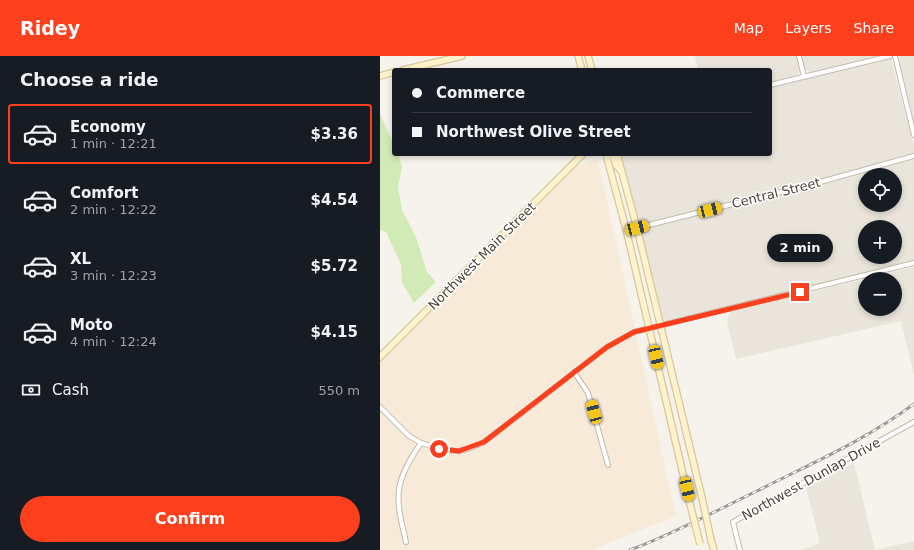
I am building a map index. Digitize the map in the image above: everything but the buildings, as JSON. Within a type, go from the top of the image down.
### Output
[{"type":"main road","points":[[411,68],[462,56]]},
{"type":"main road","points":[[578,56],[581,68]]},
{"type":"main road","points":[[588,56],[591,68]]},
{"type":"main road","points":[[380,76],[392,73]]},
{"type":"main road","name":"Northwest Main Street","points":[[380,357],[581,156]]},
{"type":"main road","points":[[606,156],[701,547]]},
{"type":"main road","points":[[613,156],[616,165],[622,172]]},
{"type":"main road","points":[[618,156],[637,228],[659,326],[714,550]]},
{"type":"street","points":[[799,56],[804,77]]},
{"type":"street","points":[[772,85],[890,56]]},
{"type":"street","points":[[895,56],[914,135]]},
{"type":"street","name":"Central Street","points":[[637,228],[820,182],[914,156]]},
{"type":"street","points":[[380,407],[409,436],[421,444],[439,449],[459,451],[484,442],[620,338],[649,328],[914,264]]},
{"type":"street","points":[[574,372],[588,393],[608,465]]},
{"type":"street","name":"Northwest Dunlap Drive","points":[[740,550],[733,522],[914,422]]},
{"type":"street","points":[[406,542],[399,512],[399,483],[404,470],[421,444]]},
{"type":"shaded area","points":[[695,56],[797,56],[800,71],[792,78],[772,83],[772,68],[698,68]]},
{"type":"shaded area","points":[[801,56],[880,56],[811,73],[805,70]]},
{"type":"shaded area","points":[[900,56],[914,56],[914,125],[899,61]]},
{"type":"shaded area","points":[[891,59],[914,145],[914,154],[817,180],[818,186],[858,175],[858,212],[902,212],[902,168],[882,168],[914,159],[914,261],[902,264],[902,220],[858,220],[858,264],[902,264],[869,272],[858,272],[858,275],[664,322],[660,321],[617,156],[772,156],[772,88]]},
{"type":"shaded area","points":[[598,159],[676,516],[591,550],[380,550],[380,357],[570,168]]},
{"type":"shaded area","points":[[914,267],[914,376],[901,321],[736,359],[727,323],[729,314],[732,311],[858,281],[858,316],[902,316],[902,272],[893,272]]},
{"type":"shaded area","points":[[854,463],[875,550],[802,550],[820,543],[806,488]]},
{"type":"shaded area","points":[[914,541],[914,550],[875,550]]},
{"type":"green space","points":[[380,114],[392,141],[392,156],[399,156],[402,167],[398,187],[402,210],[416,237],[427,272],[436,282],[414,303],[402,282],[401,264],[386,232],[380,230]]},
{"type":"railway","points":[[630,550],[678,530],[837,451],[877,429],[914,404]]},
{"type":"route","points":[[439,449],[459,451],[484,442],[620,338],[634,332],[800,292]]}]
